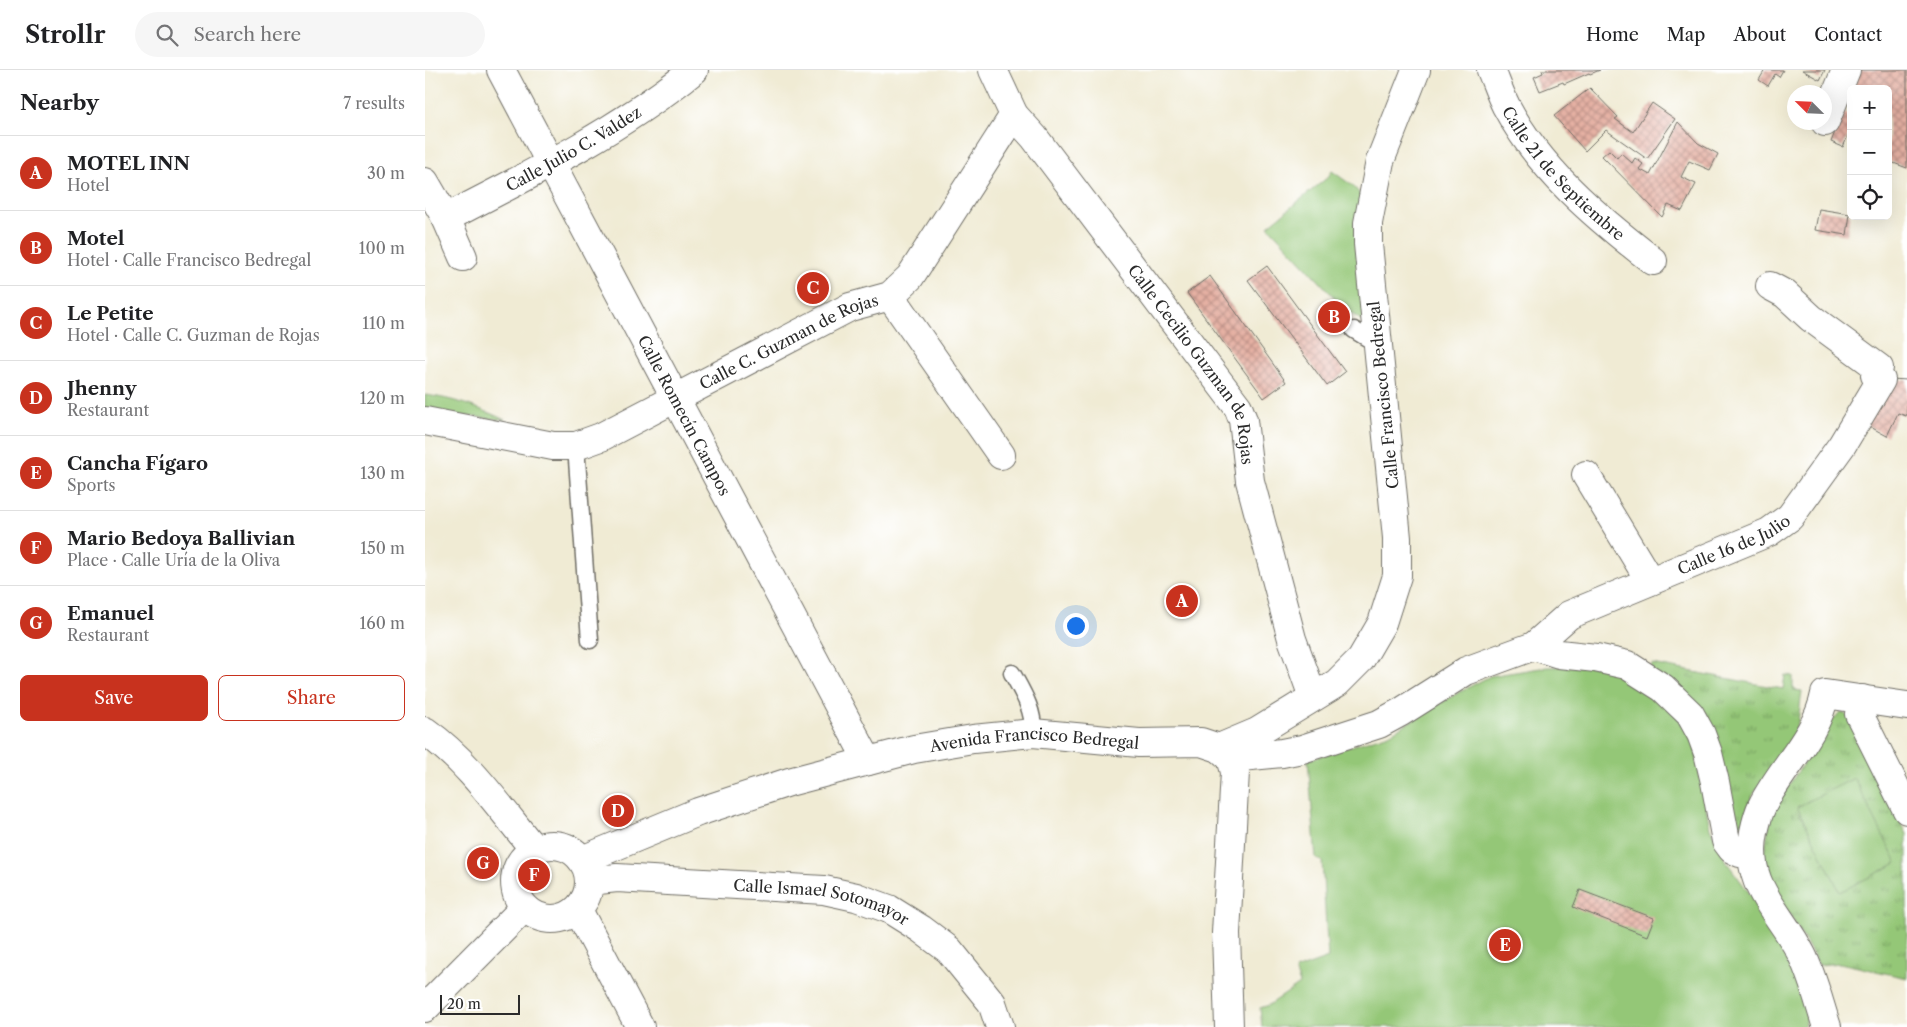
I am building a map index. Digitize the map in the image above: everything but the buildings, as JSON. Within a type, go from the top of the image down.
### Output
[{"type":"street","name":"Calle Romecín Campos","points":[[501,70],[868,761]]},
{"type":"street","name":"Calle Julio C. Valdez","points":[[446,218],[551,164],[618,125],[694,70]]},
{"type":"street","name":"Calle Cecilio Guzman de Rojas","points":[[993,70],[1014,115],[1034,137],[1238,407],[1243,420],[1250,481],[1292,639],[1313,697]]},
{"type":"street","name":"Calle Francisco Bedregal","points":[[1225,753],[1337,682],[1361,659],[1382,623],[1397,576],[1397,538],[1366,334],[1368,223],[1380,161],[1416,70]]},
{"type":"street","name":"Calle 21 de Septiembre","points":[[1491,70],[1505,104],[1520,130],[1545,164],[1572,193],[1653,261]]},
{"type":"street","points":[[1832,103],[1846,70]]},
{"type":"street","name":"Calle C. Guzman de Rojas","points":[[425,421],[553,446],[575,446],[601,436],[850,307],[890,296],[910,278],[1014,115]]},
{"type":"street","points":[[425,182],[446,218],[463,257]]},
{"type":"street","name":"Calle 16 de Julio","points":[[1534,646],[1569,615],[1769,532],[1790,517],[1842,445],[1881,380],[1875,375],[1879,368],[1811,318],[1785,294],[1769,286]]},
{"type":"street","points":[[890,296],[1001,455]]},
{"type":"street","points":[[1586,475],[1650,581]]},
{"type":"street","points":[[1534,646],[1559,654],[1596,658],[1627,665],[1663,688],[1690,714],[1701,734],[1715,782],[1725,841],[1732,849],[1740,853],[1751,854]]},
{"type":"street","name":"Avenida Francisco Bedregal","points":[[586,871],[699,812],[789,782],[914,749],[973,739],[1033,733],[1139,743],[1201,742],[1225,753],[1282,753],[1302,749],[1379,724],[1466,671],[1534,646]]},
{"type":"street","points":[[1827,1027],[1803,956],[1760,888],[1755,876],[1751,854],[1760,809],[1822,711],[1825,694],[1907,706]]},
{"type":"street","points":[[1862,699],[1859,714],[1907,810]]},
{"type":"street","points":[[425,731],[442,743],[463,763],[534,849]]},
{"type":"street","points":[[1225,753],[1235,772],[1226,933],[1229,1027]]},
{"type":"street","points":[[544,845],[560,846],[575,853],[586,871],[588,892],[577,910],[568,916],[557,920],[544,919],[533,915],[524,908],[517,898],[514,888],[514,876],[518,865],[534,849],[544,845]]},
{"type":"street","name":"Calle Ismael Sotomayor","points":[[586,871],[617,878],[824,890],[856,897],[889,909],[921,929],[949,950],[992,1003],[1000,1027]]},
{"type":"street","points":[[425,1008],[524,908]]},
{"type":"street","points":[[577,910],[640,1027]]},
{"type":"lane","points":[[575,446],[590,640]]},
{"type":"lane","points":[[1012,673],[1028,702],[1034,719],[1033,733]]},
{"type":"green space","points":[[1332,171],[1353,186],[1361,195],[1364,322],[1346,310],[1268,226],[1328,177]]},
{"type":"green space","points":[[425,395],[466,404],[505,420],[425,412]]},
{"type":"green space","points":[[1652,664],[1783,689],[1785,675],[1793,676],[1793,687],[1795,690],[1802,691],[1798,722],[1793,736],[1753,795],[1748,807],[1740,841],[1651,667]]},
{"type":"green space","points":[[1597,666],[1627,677],[1660,699],[1679,719],[1694,745],[1710,828],[1728,864],[1765,914],[1790,955],[1808,1006],[1804,1027],[1262,1027],[1260,1008],[1269,1005],[1300,984],[1295,970],[1328,958],[1322,861],[1316,859],[1308,760],[1389,734],[1490,676],[1547,667]]},
{"type":"green space","points":[[1841,713],[1849,718],[1907,834],[1907,978],[1840,963],[1819,965],[1768,877],[1764,854],[1774,807],[1834,718]]},
{"type":"green space","points":[[1854,778],[1897,863],[1840,892],[1797,807]]},
{"type":"place","name":"Le Petite","points":[[813,288]]},
{"type":"place","name":"Motel","points":[[1334,317]]},
{"type":"place","name":"MOTEL INN","points":[[1182,601]]},
{"type":"place","name":"Jhenny","points":[[618,811]]},
{"type":"place","name":"Emanuel","points":[[483,863]]},
{"type":"place","name":"Mario Bedoya Ballivian","points":[[534,875]]},
{"type":"place","name":"Cancha Fígaro","points":[[1505,945]]}]
